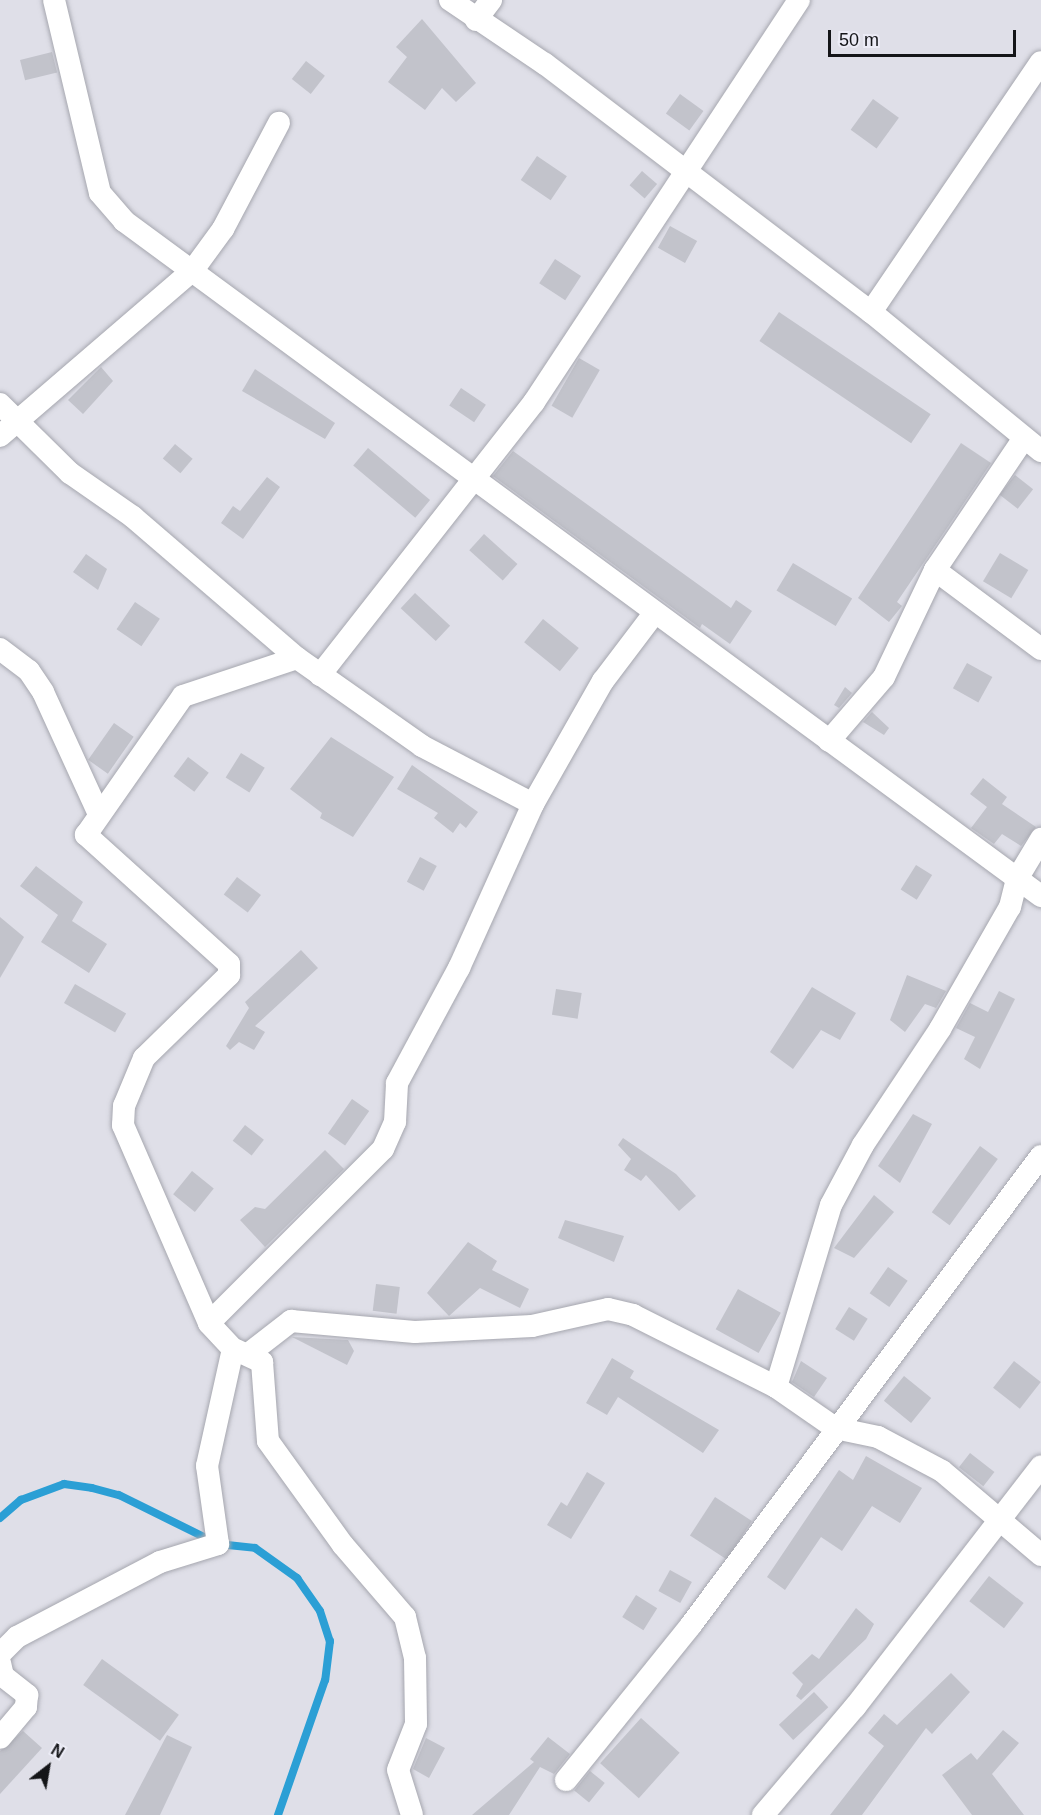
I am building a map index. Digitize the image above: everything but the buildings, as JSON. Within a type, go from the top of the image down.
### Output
[{"type":"street","points":[[54,0],[100,193],[124,221],[476,477],[653,615],[1041,896]]},
{"type":"street","points":[[450,0],[476,20],[545,64],[684,173],[871,312],[1032,444],[935,570],[884,678],[829,741]]},
{"type":"street","points":[[476,20],[491,0]]},
{"type":"street","points":[[320,675],[534,402],[799,0]]},
{"type":"street","points":[[871,312],[1041,62]]},
{"type":"street","points":[[9,430],[193,270],[224,229],[279,123]]},
{"type":"street","points":[[0,404],[9,430],[297,658],[422,746],[533,804]]},
{"type":"street","points":[[935,570],[1041,649]]},
{"type":"street","points":[[209,1323],[383,1149],[395,1122],[397,1083],[459,968],[533,804],[603,681],[653,615]]},
{"type":"street","points":[[0,648],[29,671],[43,692],[98,812]]},
{"type":"street","points":[[297,658],[183,696],[98,812],[86,835],[91,844],[229,964],[229,975],[144,1058],[124,1106],[123,1125],[209,1323],[242,1351],[262,1362],[268,1441],[409,1630],[416,1724],[398,1770],[412,1815]]},
{"type":"street","points":[[776,1388],[831,1204],[863,1145],[940,1029],[1010,907],[1017,879],[1041,839]]},
{"type":"street","points":[[566,1780],[691,1625],[835,1428],[1041,1156]]},
{"type":"street","points":[[0,1654],[17,1636],[160,1562],[218,1544],[207,1466],[242,1351],[291,1321],[415,1332],[502,1329],[608,1309],[633,1315],[776,1388],[835,1428],[878,1437],[923,1461],[1041,1555]]},
{"type":"street","points":[[763,1815],[1002,1522],[1041,1467]]},
{"type":"street","points":[[0,1663],[3,1676],[27,1695],[26,1707],[0,1738]]},
{"type":"waterway","points":[[0,1518],[21,1500],[64,1484],[92,1488],[119,1495],[218,1544],[255,1548],[297,1578],[320,1611],[330,1641],[325,1680],[278,1815]]}]
